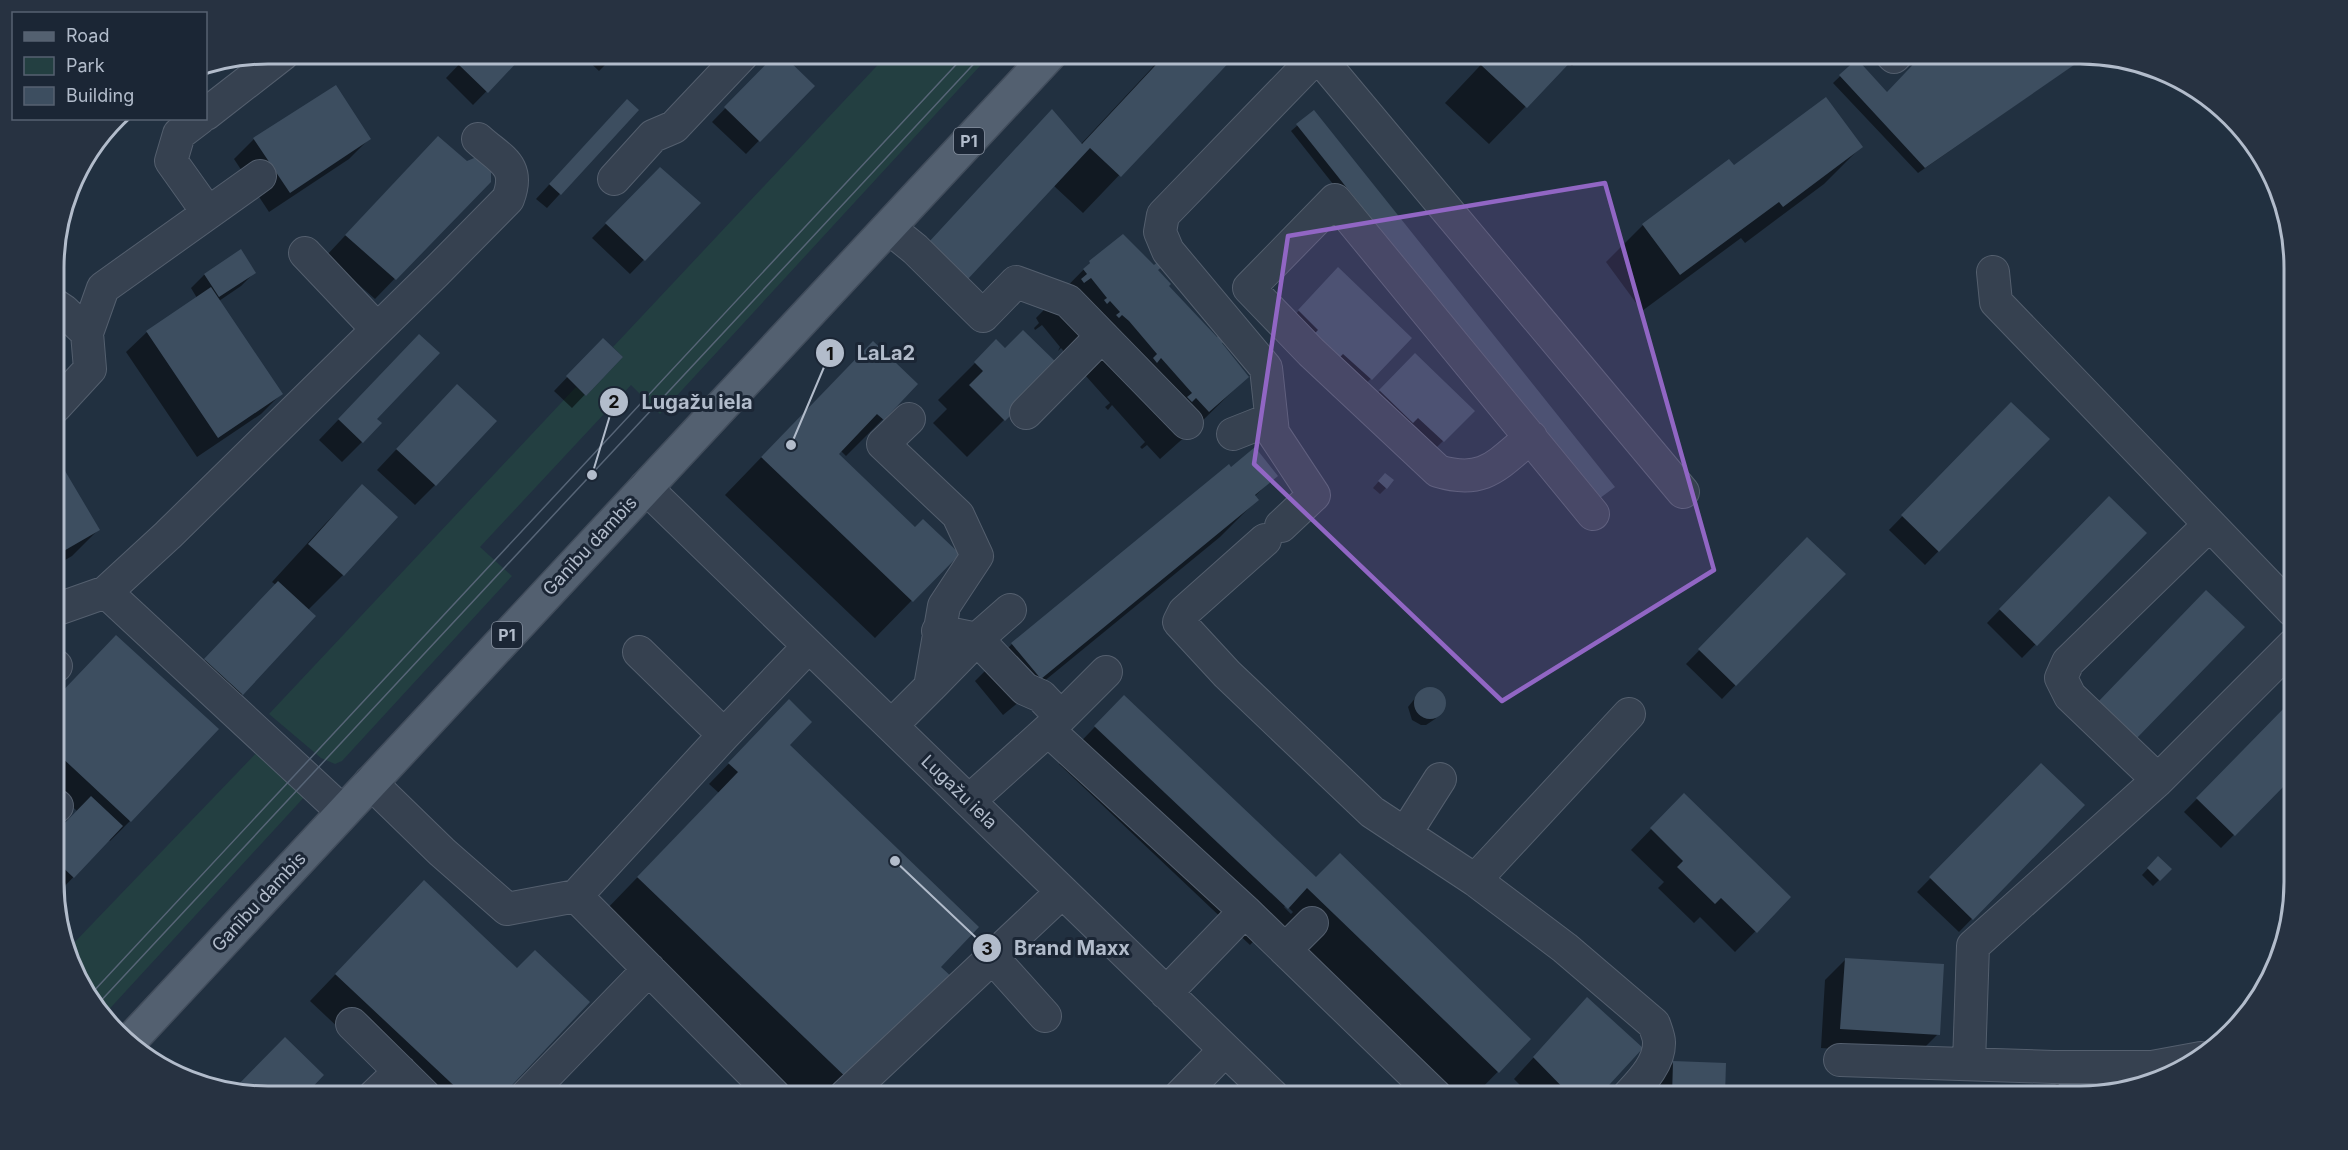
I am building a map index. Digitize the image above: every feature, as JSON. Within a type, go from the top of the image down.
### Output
[{"type":"main road","name":"Ganību dambis","points":[[135,1036],[369,782],[1041,64]]},
{"type":"street","points":[[207,113],[270,64]]},
{"type":"street","points":[[615,179],[653,136],[674,127],[734,64]]},
{"type":"street","points":[[1309,64],[1163,215],[1160,232],[1168,251],[1266,368],[1272,433],[1314,495],[1184,612],[1179,622],[1227,674],[1372,812],[1475,880],[1565,948],[1654,1024],[1660,1042],[1658,1051],[1647,1074],[1638,1085]]},
{"type":"street","points":[[1326,64],[1683,492]]},
{"type":"street","points":[[197,120],[179,134],[171,161],[208,213]]},
{"type":"street","points":[[64,607],[106,592],[168,535],[508,199],[514,184],[511,169],[478,139]]},
{"type":"street","points":[[65,396],[90,369],[87,333],[103,288],[260,176]]},
{"type":"street","points":[[1530,437],[1494,468],[1478,475],[1458,477],[1438,471],[1311,352],[1249,288],[1335,200],[1530,437],[1593,514]]},
{"type":"street","points":[[889,228],[915,249],[983,316],[1016,282],[1068,301],[1186,423]]},
{"type":"street","points":[[304,253],[377,329]]},
{"type":"street","points":[[1993,272],[1996,302],[2283,601]]},
{"type":"street","points":[[65,312],[87,333]]},
{"type":"street","points":[[1026,412],[1102,336]]},
{"type":"street","points":[[1266,368],[1311,352]]},
{"type":"street","points":[[909,419],[883,444],[958,515],[977,556],[944,606],[930,687]]},
{"type":"street","points":[[1233,434],[1271,419]]},
{"type":"street","name":"Lugažu iela","points":[[645,487],[1262,1085]]},
{"type":"street","points":[[2158,780],[2070,696],[2061,678],[2068,663],[2209,525]]},
{"type":"street","points":[[106,592],[342,812]]},
{"type":"street","points":[[892,726],[977,639],[1010,610]]},
{"type":"street","points":[[938,631],[977,639],[1025,689],[1041,696],[1055,724],[1425,1085]]},
{"type":"street","points":[[369,782],[442,852],[507,909],[576,896],[809,646]]},
{"type":"street","points":[[639,652],[724,735]]},
{"type":"street","points":[[1969,1063],[1973,946],[2158,780],[2283,655]]},
{"type":"street","points":[[969,801],[1055,724],[1106,672]]},
{"type":"street","points":[[1475,880],[1629,714]]},
{"type":"street","points":[[1405,834],[1440,779]]},
{"type":"street","points":[[856,1086],[1062,892]]},
{"type":"street","points":[[576,896],[765,1086]]},
{"type":"street","points":[[1166,993],[1245,911]]},
{"type":"street","points":[[1286,950],[1312,922]]},
{"type":"street","points":[[993,958],[1046,1016]]},
{"type":"street","points":[[536,1086],[649,969]]},
{"type":"street","points":[[352,1024],[415,1086]]},
{"type":"street","points":[[1190,1085],[1225,1050]]},
{"type":"street","points":[[1840,1060],[2152,1071]]},
{"type":"street","points":[[384,1086],[400,1071]]},
{"type":"highlighted area","points":[[1605,183],[1714,570],[1502,701],[1254,464],[1288,236]]},
{"type":"green space","points":[[879,64],[982,64],[660,414],[631,385],[480,547],[512,576],[342,761],[335,764],[321,758],[269,714],[576,387],[586,396],[623,357],[613,347]]},
{"type":"green space","points":[[263,746],[307,794],[109,1009],[92,983],[74,943]]},
{"type":"building","points":[[458,64],[515,64],[488,93]]},
{"type":"building","points":[[766,64],[792,64],[815,86],[760,142],[724,107]]},
{"type":"building","points":[[1157,64],[1228,64],[1121,177],[1090,148],[967,280],[928,243],[1052,109],[1082,144]]},
{"type":"building","points":[[1482,64],[1569,64],[1527,108]]},
{"type":"building","points":[[1851,64],[1862,64],[1887,92],[1914,64],[2075,64],[1925,168],[1839,75]]},
{"type":"building","points":[[336,85],[371,139],[290,193],[253,138]]},
{"type":"building","points":[[1826,97],[1863,147],[1783,207],[1779,202],[1680,275],[1642,224],[1729,159],[1734,165]]},
{"type":"building","points":[[627,99],[639,110],[561,195],[549,184]]},
{"type":"building","points":[[1314,110],[1615,487],[1596,501],[1296,124]]},
{"type":"building","points":[[438,136],[467,161],[479,156],[491,170],[491,182],[396,280],[345,235]]},
{"type":"building","points":[[660,167],[701,203],[645,261],[605,223]]},
{"type":"building","points":[[1123,234],[1154,265],[1159,261],[1163,266],[1158,270],[1171,284],[1169,286],[1217,337],[1222,333],[1227,339],[1222,343],[1249,377],[1209,412],[1196,398],[1192,402],[1187,397],[1192,393],[1161,358],[1157,363],[1153,358],[1157,354],[1129,321],[1122,315],[1119,318],[1116,315],[1120,312],[1110,301],[1107,304],[1104,300],[1107,298],[1091,278],[1084,283],[1081,279],[1087,274],[1083,269],[1090,263],[1089,261]]},
{"type":"building","points":[[241,249],[256,273],[219,297],[204,274]]},
{"type":"building","points":[[1338,267],[1412,338],[1372,380],[1343,354],[1338,359],[1313,335],[1318,330],[1298,310]]},
{"type":"building","points":[[211,287],[283,394],[218,438],[146,331]]},
{"type":"building","points":[[1023,330],[1060,366],[1005,421],[969,385],[983,371],[974,362],[996,339],[1005,348]]},
{"type":"building","points":[[419,334],[440,353],[377,419],[382,423],[363,443],[338,419]]},
{"type":"building","points":[[603,338],[623,357],[586,396],[566,376]]},
{"type":"building","points":[[873,341],[918,384],[884,420],[877,414],[839,454],[915,527],[923,519],[960,554],[913,602],[761,457]]},
{"type":"building","points":[[1415,353],[1475,411],[1444,442],[1418,418],[1413,423],[1379,390]]},
{"type":"building","points":[[457,384],[497,421],[436,486],[396,449]]},
{"type":"building","points":[[2011,402],[2050,439],[1939,552],[1901,515]]},
{"type":"building","points":[[1255,447],[1278,476],[1255,495],[1259,500],[1041,679],[1011,643],[1229,464],[1231,467]]},
{"type":"building","points":[[65,470],[100,530],[65,550]]},
{"type":"building","points":[[1385,473],[1394,480],[1387,489],[1378,481]]},
{"type":"building","points":[[362,484],[398,517],[344,576],[308,544]]},
{"type":"building","points":[[2109,496],[2147,533],[2037,646],[1999,609]]},
{"type":"building","points":[[1807,537],[1846,574],[1736,686],[1698,649]]},
{"type":"building","points":[[278,581],[316,616],[243,695],[204,659]]},
{"type":"building","points":[[2206,590],[2245,627],[2135,740],[2097,703]]},
{"type":"building","points":[[116,635],[219,729],[131,822],[64,760],[64,689]]},
{"type":"building","points":[[1430,687],[1441,692],[1446,703],[1441,714],[1430,719],[1419,714],[1414,703],[1419,692]]},
{"type":"building","points":[[1124,695],[1316,877],[1340,853],[1531,1039],[1499,1073],[1307,888],[1288,909],[1094,726]]},
{"type":"building","points":[[789,699],[812,722],[790,745],[979,927],[941,967],[954,979],[853,1084],[637,877],[738,772],[728,763]]},
{"type":"building","points":[[2283,709],[2283,787],[2235,836],[2196,798]]},
{"type":"building","points":[[2041,763],[2085,805],[1973,920],[1929,877]]},
{"type":"building","points":[[1684,793],[1791,897],[1757,933],[1721,898],[1715,904],[1677,867],[1683,861],[1650,828]]},
{"type":"building","points":[[91,796],[123,826],[74,878],[64,869],[64,824]]},
{"type":"building","points":[[2158,856],[2172,869],[2160,881],[2147,868]]},
{"type":"building","points":[[424,880],[517,968],[535,950],[590,1002],[511,1086],[454,1086],[335,974]]},
{"type":"building","points":[[1845,958],[1944,964],[1940,1035],[1840,1029]]},
{"type":"building","points":[[1587,997],[1643,1048],[1609,1085],[1561,1085],[1533,1057]]},
{"type":"building","points":[[285,1037],[324,1075],[314,1086],[239,1084]]},
{"type":"building","points":[[1673,1061],[1726,1063],[1725,1085],[1672,1085]]},
{"type":"building","points":[[2059,1080],[2110,1082],[2093,1085],[2059,1085]]},
{"type":"tram line","points":[[96,989],[957,64]]},
{"type":"tram line","points":[[102,999],[974,64]]},
{"type":"place","name":"LaLa2","points":[[791,445]]},
{"type":"place","name":"Lugažu iela","points":[[592,475]]},
{"type":"place","name":"Brand Maxx","points":[[895,861]]}]
